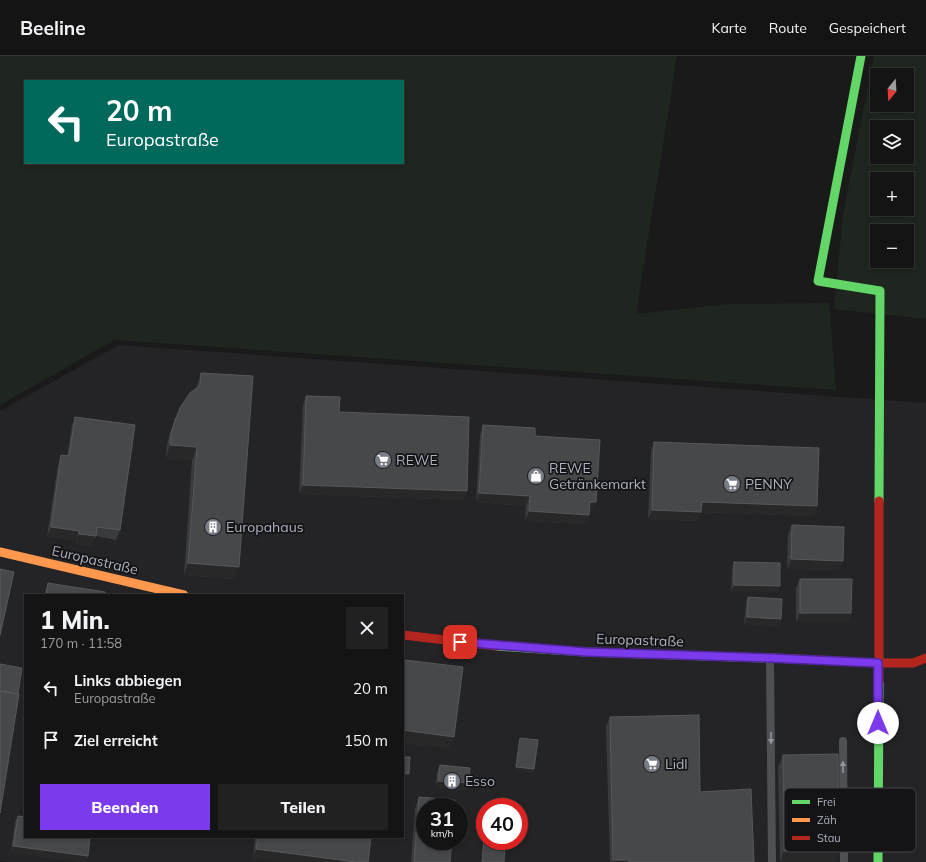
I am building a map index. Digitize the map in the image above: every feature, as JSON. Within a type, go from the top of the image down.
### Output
[{"type":"street","points":[[861,56],[818,281],[880,291],[878,788]]},
{"type":"street","name":"Europastraße","points":[[0,552],[180,594]]},
{"type":"street","name":"Europastraße","points":[[404,636],[484,645],[586,652],[878,663],[913,663],[926,658]]},
{"type":"lane","points":[[770,658],[772,862]]},
{"type":"lane","points":[[843,740],[843,788]]},
{"type":"lane","points":[[844,852],[844,862]]},
{"type":"shaded area","points":[[0,56],[677,56],[636,314],[728,304],[829,303],[836,390],[114,340],[0,405]]},
{"type":"shaded area","points":[[874,56],[926,56],[926,319],[834,309],[843,214],[870,76],[870,112],[914,112],[914,68],[872,68]]},
{"type":"shaded area","points":[[119,345],[926,403],[926,862],[0,861],[0,411]]},
{"type":"building","name":"Europahaus","points":[[201,373],[253,376],[239,567],[188,563],[197,447],[170,445],[171,433],[181,406],[190,393],[200,385]]},
{"type":"building","name":"REWE","points":[[306,396],[340,397],[339,412],[469,417],[467,491],[303,485]]},
{"type":"building","points":[[75,417],[135,425],[120,530],[97,527],[96,536],[79,534],[79,531],[51,527],[61,455],[69,456]]},
{"type":"building","name":"REWE Getränkemarkt","points":[[483,425],[535,428],[535,436],[600,440],[596,502],[590,502],[589,515],[529,511],[530,496],[479,493]]},
{"type":"building","name":"PENNY","points":[[654,442],[819,448],[817,506],[702,502],[701,512],[652,510]]},
{"type":"building","points":[[792,525],[844,527],[843,561],[791,559]]},
{"type":"building","points":[[734,562],[780,563],[780,586],[734,585]]},
{"type":"building","points":[[0,569],[14,572],[0,635]]},
{"type":"building","points":[[800,579],[852,579],[851,613],[800,613]]},
{"type":"building","points":[[48,583],[105,592],[105,594],[46,594]]},
{"type":"building","points":[[748,597],[782,599],[781,619],[747,617]]},
{"type":"building","points":[[405,660],[463,667],[454,737],[404,730]]},
{"type":"building","points":[[0,664],[22,668],[18,694],[0,691]]},
{"type":"building","points":[[0,691],[19,694],[0,813]]},
{"type":"building","name":"Lidl","points":[[699,715],[700,792],[751,789],[754,862],[629,862],[629,860],[613,860],[610,717]]},
{"type":"building","points":[[520,738],[538,740],[534,769],[516,767]]},
{"type":"building","points":[[838,754],[838,788],[784,788],[784,851],[783,755]]},
{"type":"building","points":[[404,757],[410,757],[409,774],[404,773]]},
{"type":"building","points":[[440,765],[470,768],[469,783],[438,781]]},
{"type":"building","points":[[18,816],[24,817],[24,838],[90,838],[88,856],[13,846]]},
{"type":"building","points":[[416,836],[416,850],[451,850],[450,862],[414,862]]},
{"type":"building","points":[[258,838],[371,838],[368,862],[356,862],[256,849]]},
{"type":"building","points":[[483,850],[505,850],[504,862],[482,862]]},
{"type":"traffic: fast","points":[[861,56],[818,281],[880,291],[879,501]]},
{"type":"traffic: fast","points":[[497,646],[586,652],[796,659]]},
{"type":"traffic: fast","points":[[878,788],[879,683]]},
{"type":"traffic: fast","points":[[878,852],[878,862]]},
{"type":"traffic: slow","points":[[0,552],[180,594]]},
{"type":"traffic: jam","points":[[879,501],[879,683]]},
{"type":"traffic: jam","points":[[404,635],[497,646]]},
{"type":"traffic: jam","points":[[796,659],[913,663],[926,658]]},
{"type":"place","name":"REWE","points":[[383,460]]},
{"type":"place","name":"REWE Getränkemarkt","points":[[536,476]]},
{"type":"place","name":"PENNY","points":[[732,484]]},
{"type":"place","name":"Europahaus","points":[[213,527]]},
{"type":"place","name":"Lidl","points":[[652,764]]},
{"type":"place","name":"Esso","points":[[452,781]]},
{"type":"route","points":[[460,642],[586,652],[878,663],[878,723]]}]
